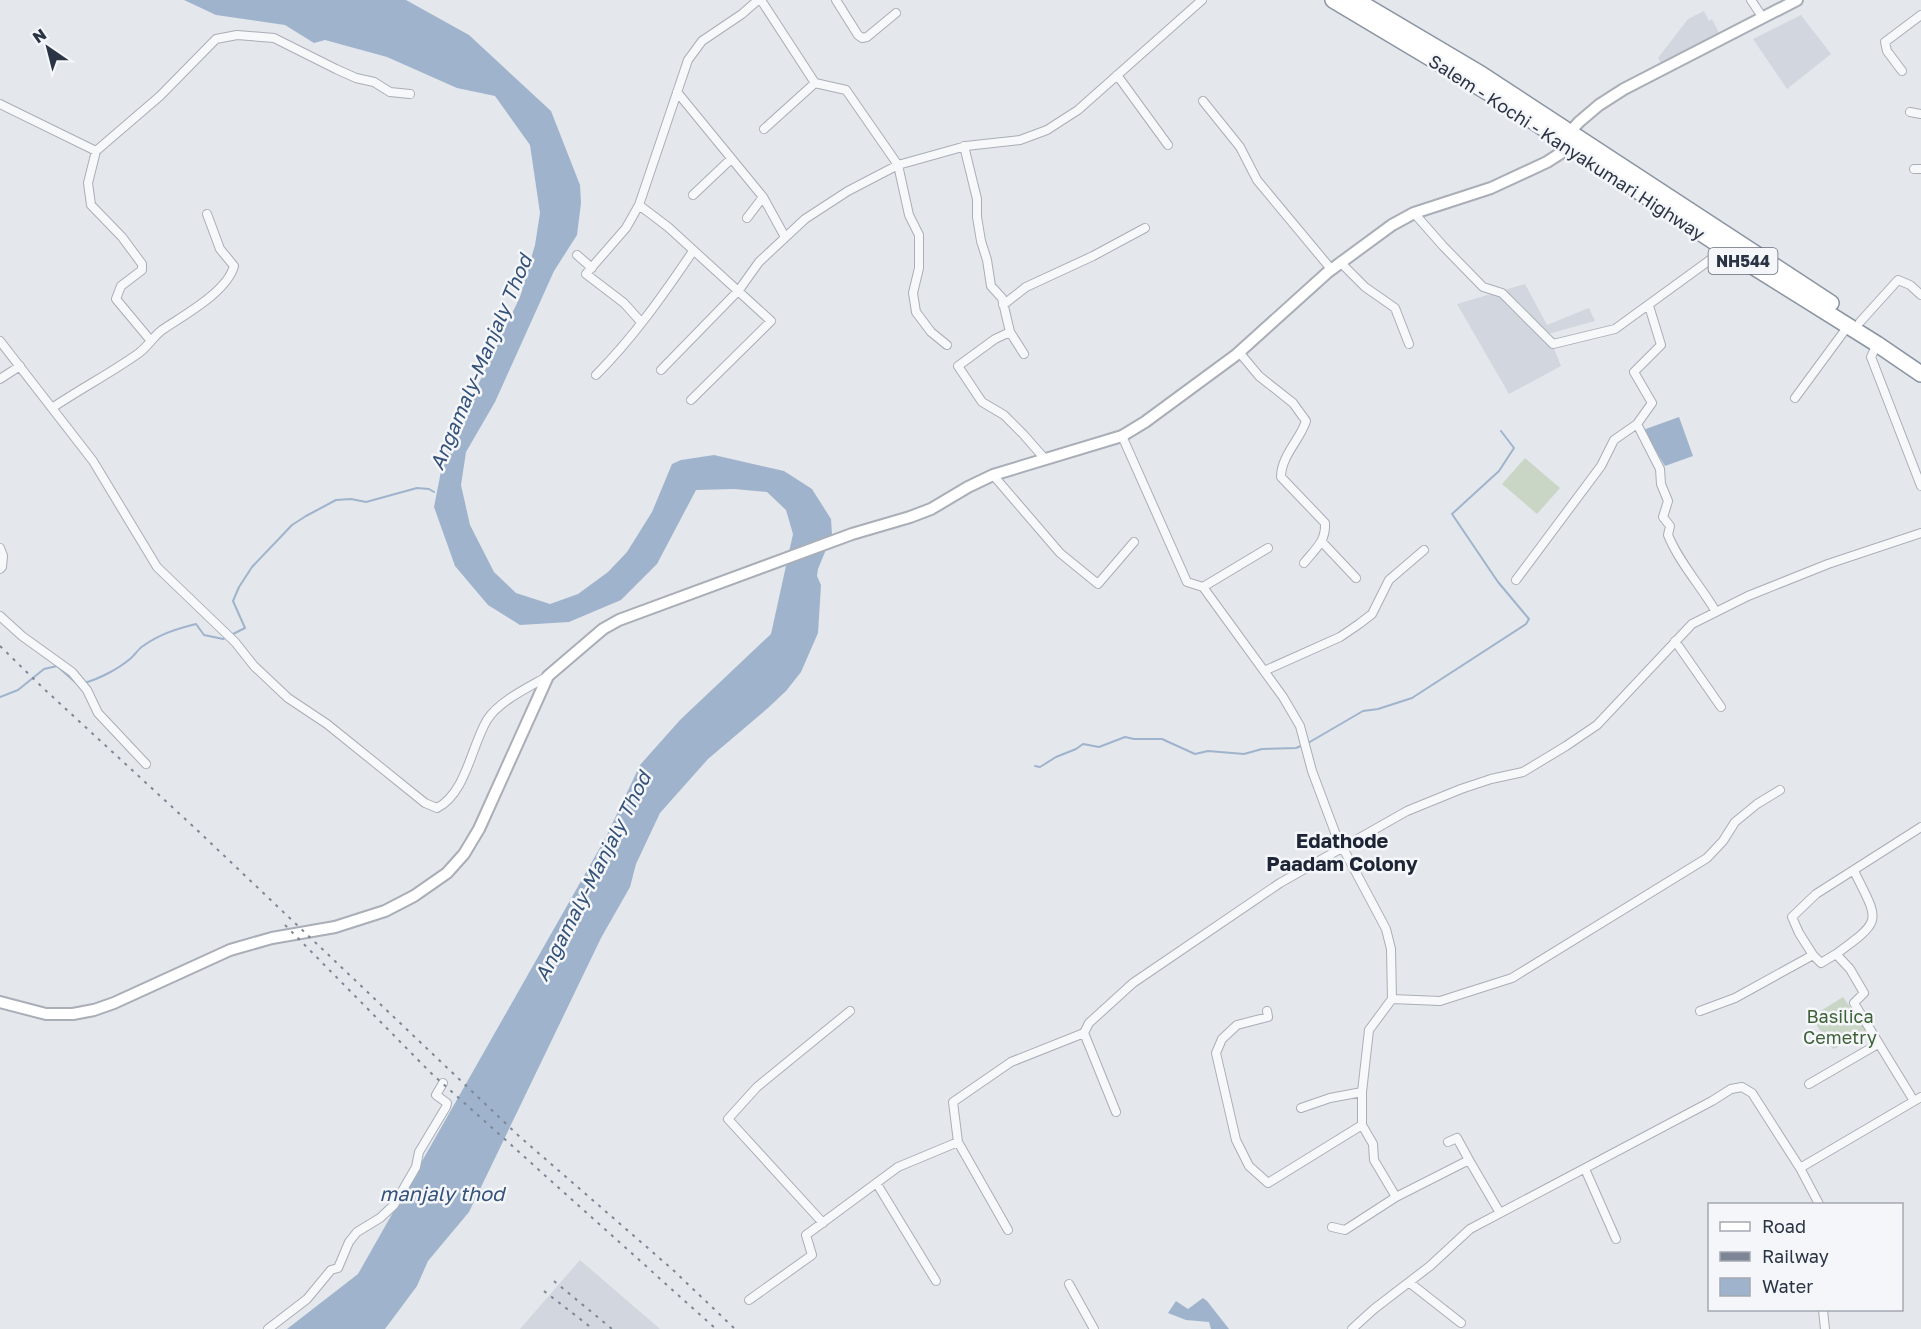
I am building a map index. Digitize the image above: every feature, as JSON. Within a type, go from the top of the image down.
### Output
[{"type":"highway","name":"Salem - Kochi - Kanyakumari Highway","points":[[1333,0],[1541,126],[1568,139],[1854,324],[1877,344],[1921,374]]},
{"type":"highway","name":"Salem - Kochi - Kanyakumari Highway","points":[[1356,0],[1481,74],[1568,139],[1725,249],[1921,361]]},
{"type":"main road","points":[[0,1002],[46,1014],[73,1014],[94,1010],[230,950],[272,938],[335,927],[386,911],[414,896],[447,873],[464,854],[479,829],[548,676],[603,629],[619,620],[779,560],[931,509],[993,475],[1122,436],[1198,384],[1239,352],[1336,266],[1392,225],[1414,213],[1491,188],[1528,172],[1561,153],[1579,122],[1599,105],[1624,89],[1797,0]]},
{"type":"street","points":[[641,322],[624,303],[586,274],[626,228],[639,205],[687,60],[702,41],[760,0],[815,83],[846,90],[898,165],[909,215],[919,235],[919,268],[913,293],[916,312],[931,332],[947,345]]},
{"type":"street","points":[[836,0],[862,38],[867,37],[896,13]]},
{"type":"street","points":[[661,370],[739,290],[759,262],[805,219],[848,191],[898,165],[963,146],[1032,137],[1047,130],[1078,110],[1202,0]]},
{"type":"street","points":[[1751,0],[1763,18]]},
{"type":"street","points":[[1902,71],[1887,51],[1885,42],[1921,15]]},
{"type":"street","points":[[151,341],[116,299],[121,286],[142,270],[142,264],[122,237],[91,205],[88,183],[96,151],[160,96],[216,39],[237,35],[273,38],[356,78],[374,82],[390,92],[410,94]]},
{"type":"street","points":[[1117,75],[1168,145]]},
{"type":"street","points":[[764,129],[815,83]]},
{"type":"street","points":[[677,92],[762,198],[785,237]]},
{"type":"street","points":[[1203,101],[1240,147],[1257,180],[1336,266],[1395,308],[1409,344]]},
{"type":"street","points":[[0,104],[96,151]]},
{"type":"street","points":[[1910,112],[1921,114]]},
{"type":"street","points":[[963,146],[977,200],[979,233],[991,286],[1002,297],[1010,332],[1024,354]]},
{"type":"street","points":[[693,195],[731,159]]},
{"type":"street","points":[[747,218],[762,198]]},
{"type":"street","points":[[639,205],[668,226],[693,251],[739,290],[770,322],[691,400]]},
{"type":"street","points":[[1414,213],[1483,287],[1502,293],[1553,344],[1615,329],[1725,249]]},
{"type":"street","points":[[52,408],[141,352],[160,332],[212,295],[232,273],[234,266],[220,249],[207,214]]},
{"type":"street","points":[[1003,305],[1026,287],[1093,256],[1145,228]]},
{"type":"street","points":[[596,375],[614,357],[657,304],[693,251]]},
{"type":"street","points":[[577,255],[592,268]]},
{"type":"street","points":[[1795,398],[1854,324],[1898,280],[1910,285],[1921,295]]},
{"type":"street","points":[[1516,580],[1601,466],[1614,440],[1637,424],[1652,403],[1635,372],[1661,345],[1649,306]]},
{"type":"street","points":[[1010,332],[995,339],[958,366],[982,402],[1004,415],[1045,459]]},
{"type":"street","points":[[0,341],[93,461],[157,567],[225,632],[254,666],[288,698],[327,724],[425,803],[437,808],[448,803],[466,770],[488,719],[513,696],[548,676]]},
{"type":"street","points":[[1877,344],[1871,357],[1921,486]]},
{"type":"street","points":[[1239,352],[1259,376],[1293,403],[1306,421],[1303,432],[1281,466],[1281,477],[1325,523],[1326,534],[1322,542],[1304,563]]},
{"type":"street","points":[[0,379],[20,366]]},
{"type":"street","points":[[1637,424],[1660,469],[1661,484],[1668,501],[1663,517],[1670,526],[1668,535],[1672,546],[1694,580],[1701,586],[1716,612]]},
{"type":"street","points":[[1122,436],[1187,582],[1203,587],[1264,671],[1300,726],[1312,771],[1336,835],[1386,929],[1391,949],[1392,999],[1369,1030],[1362,1092],[1362,1125],[1373,1144],[1374,1160],[1396,1197]]},
{"type":"street","points":[[993,475],[1060,553],[1098,584],[1134,542]]},
{"type":"street","points":[[1008,1230],[958,1142],[953,1102],[1011,1062],[1084,1033],[1089,1023],[1111,1002],[1153,969],[1280,883],[1344,849],[1366,833],[1407,812],[1461,789],[1523,772],[1566,746],[1597,725],[1692,624],[1748,596],[1828,564],[1921,533]]},
{"type":"street","points":[[1322,542],[1356,578]]},
{"type":"street","points":[[0,548],[3,556],[0,569]]},
{"type":"street","points":[[1203,587],[1268,548]]},
{"type":"street","points":[[1264,671],[1340,638],[1359,624],[1372,614],[1389,580],[1424,550]]},
{"type":"street","points":[[0,616],[22,636],[72,672],[87,690],[98,713],[146,764]]},
{"type":"street","points":[[1675,640],[1721,707]]},
{"type":"street","points":[[1392,999],[1440,1000],[1512,978],[1707,858],[1742,816],[1780,790]]},
{"type":"street","points":[[1854,871],[1874,911],[1872,921],[1866,932],[1821,963],[1812,955],[1792,917],[1816,894],[1921,827]]},
{"type":"street","points":[[1800,1168],[1918,1099],[1878,1044],[1854,1002],[1864,993],[1850,969],[1836,954]]},
{"type":"street","points":[[1700,1011],[1735,998],[1812,955]]},
{"type":"street","points":[[823,1223],[728,1119],[757,1087],[850,1011]]},
{"type":"street","points":[[1268,1011],[1269,1017],[1237,1025],[1222,1039],[1216,1053],[1236,1140],[1249,1166],[1268,1183],[1362,1125]]},
{"type":"street","points":[[1084,1033],[1116,1112]]},
{"type":"street","points":[[1809,1084],[1878,1044]]},
{"type":"street","points":[[268,1329],[307,1299],[331,1270],[339,1268],[349,1242],[357,1232],[380,1218],[394,1205],[416,1167],[419,1152],[446,1107],[447,1103],[436,1095],[443,1083]]},
{"type":"street","points":[[1352,1329],[1374,1309],[1410,1283],[1470,1229],[1731,1089],[1742,1087],[1752,1093],[1800,1168],[1818,1203]]},
{"type":"street","points":[[1301,1108],[1330,1098],[1362,1092]]},
{"type":"street","points":[[1448,1142],[1457,1138],[1500,1213]]},
{"type":"street","points":[[749,1300],[812,1255],[806,1235],[898,1167],[958,1142]]},
{"type":"street","points":[[1332,1227],[1345,1230],[1396,1197],[1469,1161]]},
{"type":"street","points":[[1585,1169],[1616,1239]]},
{"type":"street","points":[[877,1184],[936,1281]]},
{"type":"street","points":[[1410,1283],[1461,1323]]},
{"type":"street","points":[[1069,1284],[1094,1329]]},
{"type":"street","points":[[1823,1311],[1825,1329]]},
{"type":"shaded area","points":[[1704,11],[1709,21],[1712,19],[1720,35],[1661,63],[1658,58],[1688,19]]},
{"type":"shaded area","points":[[1801,15],[1831,54],[1787,89],[1753,39]]},
{"type":"shaded area","points":[[1525,284],[1547,325],[1589,308],[1595,321],[1548,334],[1561,366],[1509,394],[1457,304]]},
{"type":"shaded area","points":[[580,1260],[660,1329],[520,1329]]},
{"type":"green space","points":[[1525,458],[1560,488],[1537,514],[1502,484]]},
{"type":"green space","name":"Basilica Cemetry","points":[[1843,997],[1869,1035],[1833,1049],[1811,1017]]},
{"type":"water","name":"manjaly thod","points":[[184,0],[406,0],[469,35],[551,111],[580,185],[581,203],[577,235],[554,271],[495,402],[466,452],[461,485],[470,525],[494,572],[516,593],[550,604],[578,594],[608,572],[627,552],[652,512],[672,464],[681,460],[714,455],[784,471],[812,489],[831,519],[832,535],[817,576],[821,585],[818,633],[801,672],[768,708],[708,759],[660,813],[636,864],[630,887],[601,938],[469,1212],[428,1261],[417,1286],[385,1329],[287,1329],[358,1274],[606,837],[640,765],[680,720],[771,634],[793,534],[786,510],[767,492],[734,489],[696,490],[657,564],[621,600],[569,622],[520,625],[488,605],[455,566],[434,507],[444,456],[520,297],[535,245],[540,213],[530,145],[495,96],[457,88],[387,57],[325,40],[314,43],[285,25],[216,15]]},
{"type":"water","points":[[1679,417],[1693,456],[1665,466],[1643,430]]},
{"type":"water","points":[[1203,1298],[1229,1329],[1211,1329],[1209,1322],[1186,1320],[1168,1313],[1176,1301],[1188,1309]]},
{"type":"waterway","points":[[1308,743],[1363,711],[1378,709],[1412,698],[1526,624],[1529,619],[1498,582],[1452,514],[1499,471],[1514,448],[1501,431]]},
{"type":"waterway","points":[[84,683],[114,670],[130,659],[141,647],[175,630],[196,624],[204,635],[223,639],[245,628],[233,601],[239,587],[252,567],[292,525],[306,516],[336,500],[351,499],[366,502],[417,488],[434,492]]},
{"type":"waterway","points":[[0,697],[18,690],[44,669],[57,666],[75,682],[78,682]]},
{"type":"waterway","points":[[1035,766],[1040,767],[1083,744],[1099,747],[1125,737],[1162,739],[1195,754],[1208,751],[1244,754],[1262,749],[1296,748],[1303,745]]},
{"type":"railway","points":[[0,646],[520,1137],[672,1269],[735,1329]]},
{"type":"railway","points":[[285,925],[431,1073],[716,1329]]},
{"type":"railway","points":[[554,1281],[612,1329]]},
{"type":"railway","points":[[544,1291],[593,1329]]},
{"type":"district","name":"Edathode Paadam Colony","points":[[1342,852]]},
{"type":"water label","name":"Angamaly-Manjaly Thod","points":[[480,362]]},
{"type":"water label","name":"Angamaly-Manjaly Thod","points":[[592,876]]}]
